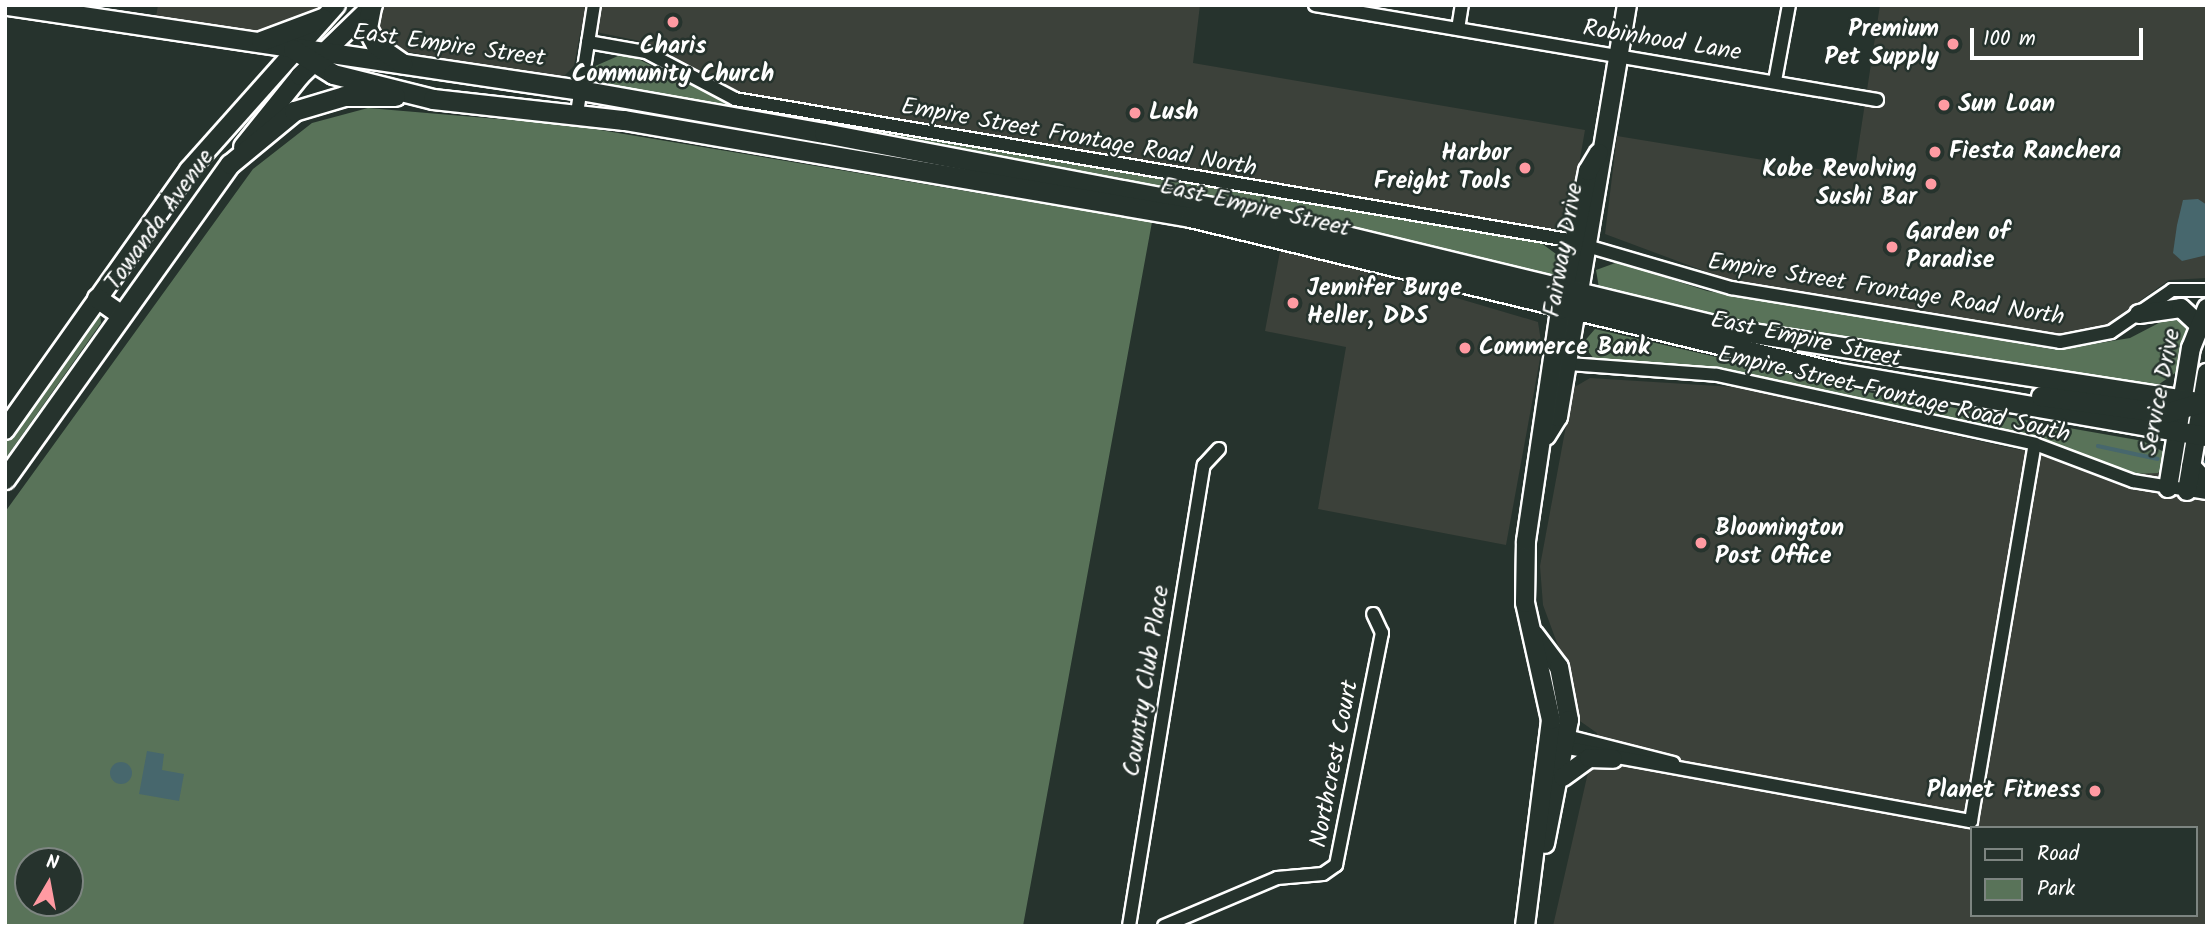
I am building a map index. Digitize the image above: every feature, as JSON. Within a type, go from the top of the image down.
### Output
[{"type":"main road","name":"Fairway Drive","points":[[1534,878],[1563,777],[1559,740],[1559,667],[1532,632],[1524,564],[1546,436],[1542,414],[1571,302],[1582,244],[1588,171],[1599,153],[1627,5]]},
{"type":"main road","name":"East Empire Street","points":[[17,6],[293,49],[433,99],[577,113],[1190,217],[1571,302],[2193,404]]},
{"type":"main road","points":[[372,6],[368,28],[376,45],[405,65]]},
{"type":"main road","name":"Towanda Avenue","points":[[5,479],[230,164],[318,59],[372,6]]},
{"type":"main road","points":[[252,43],[329,11]]},
{"type":"main road","name":"Towanda Avenue","points":[[5,430],[189,170],[329,11]]},
{"type":"main road","name":"East Empire Street","points":[[318,59],[405,65],[580,90],[1169,196],[1571,302],[1934,392],[2197,430]]},
{"type":"main road","points":[[230,164],[279,120],[317,103],[383,95],[433,99]]},
{"type":"main road","points":[[97,298],[121,315]]},
{"type":"main road","name":"Fairway Drive","points":[[1546,436],[1558,416],[1568,364],[1571,302]]},
{"type":"main road","points":[[2139,314],[2180,308],[2198,324]]},
{"type":"main road","name":"Service Drive","points":[[2187,491],[2197,430],[2193,404],[2198,324],[2207,308]]},
{"type":"main road","name":"Service Drive","points":[[2193,404],[2207,373]]},
{"type":"main road","points":[[1934,392],[1964,386],[2193,404]]},
{"type":"main road","name":"Service Drive","points":[[2168,488],[2197,430]]},
{"type":"main road","points":[[2191,466],[2207,483]]},
{"type":"main road","name":"Fairway Drive","points":[[1525,926],[1559,740]]},
{"type":"main road","points":[[1563,777],[1589,758],[1613,759]]},
{"type":"street","points":[[577,113],[594,5]]},
{"type":"street","name":"Robinhood Lane","points":[[1315,5],[1877,100]]},
{"type":"street","points":[[1458,29],[1462,5]]},
{"type":"street","points":[[1775,81],[1789,5]]},
{"type":"street","name":"Empire Street Frontage Road North","points":[[588,42],[646,52],[735,99],[1582,244],[1731,288],[2045,340],[2097,337],[2139,314],[2172,290],[2207,290]]},
{"type":"street","name":"Empire Street Frontage Road South","points":[[1568,364],[1717,375],[2035,444],[2121,477],[2207,494]]},
{"type":"street","points":[[1559,740],[1684,767],[1971,821],[2035,444]]},
{"type":"street","name":"Country Club Place","points":[[1129,926],[1204,465],[1219,449]]},
{"type":"street","name":"Northcrest Court","points":[[1164,926],[1277,878],[1323,874],[1336,865],[1382,633],[1373,614]]},
{"type":"street","points":[[1559,740],[1613,759],[1684,767]]},
{"type":"shaded area","points":[[158,5],[327,5],[312,17],[260,35],[155,23]]},
{"type":"shaded area","points":[[385,5],[1200,5],[1193,63],[1585,130],[1569,222],[1556,229],[1531,227],[771,99],[714,84],[640,41],[581,29],[574,66],[561,79],[408,52],[380,39],[375,23]]},
{"type":"shaded area","points":[[1880,5],[2207,5],[2207,278],[2169,280],[2103,327],[2065,335],[1731,281],[1605,234],[1617,136],[1854,175]]},
{"type":"shaded area","points":[[1281,246],[1538,322],[1542,348],[1506,545],[1318,509],[1346,347],[1265,331]]},
{"type":"shaded area","points":[[1590,378],[1734,387],[2020,450],[2025,427],[2207,463],[2207,926],[1553,926],[1597,733],[1577,719],[1571,681],[1543,605],[1540,566],[1573,388]]},
{"type":"green space","points":[[618,56],[634,57],[729,104],[1541,243],[1563,259],[1559,272],[1548,276],[1219,199],[615,89],[592,76],[593,67]]},
{"type":"green space","points":[[368,108],[570,125],[1152,222],[1023,926],[5,926],[5,512],[253,169],[312,123]]},
{"type":"green space","points":[[1618,262],[1707,291],[2057,350],[2130,338],[2178,313],[2188,325],[2178,371],[2155,387],[1735,322],[1599,288],[1596,270]]},
{"type":"green space","points":[[100,312],[101,323],[5,459],[5,434]]},
{"type":"green space","points":[[1595,329],[1881,395],[2143,441],[2164,452],[2164,466],[2158,473],[2132,474],[2038,437],[1723,370],[1595,360],[1582,344]]},
{"type":"water","points":[[2198,199],[2207,205],[2207,255],[2182,261],[2173,253],[2183,200]]},
{"type":"water","points":[[147,751],[164,754],[162,770],[184,774],[179,801],[139,794]]},
{"type":"water","points":[[121,762],[129,765],[132,773],[129,781],[121,784],[113,781],[110,773],[113,765]]},
{"type":"waterway","points":[[2098,446],[2158,459]]},
{"type":"place","name":"Charis Community Church","points":[[673,22]]},
{"type":"place","name":"Premium Pet Supply","points":[[1953,44]]},
{"type":"place","name":"Sun Loan","points":[[1944,105]]},
{"type":"place","name":"Lush","points":[[1135,113]]},
{"type":"place","name":"Fiesta Ranchera","points":[[1935,152]]},
{"type":"place","name":"Harbor Freight Tools","points":[[1525,168]]},
{"type":"place","name":"Kobe Revolving Sushi Bar","points":[[1931,184]]},
{"type":"place","name":"Garden of Paradise","points":[[1892,247]]},
{"type":"place","name":"Jennifer Burge Heller, DDS","points":[[1293,303]]},
{"type":"place","name":"Commerce Bank","points":[[1465,348]]},
{"type":"place","name":"Bloomington Post Office","points":[[1701,543]]},
{"type":"place","name":"Planet Fitness","points":[[2095,791]]}]
